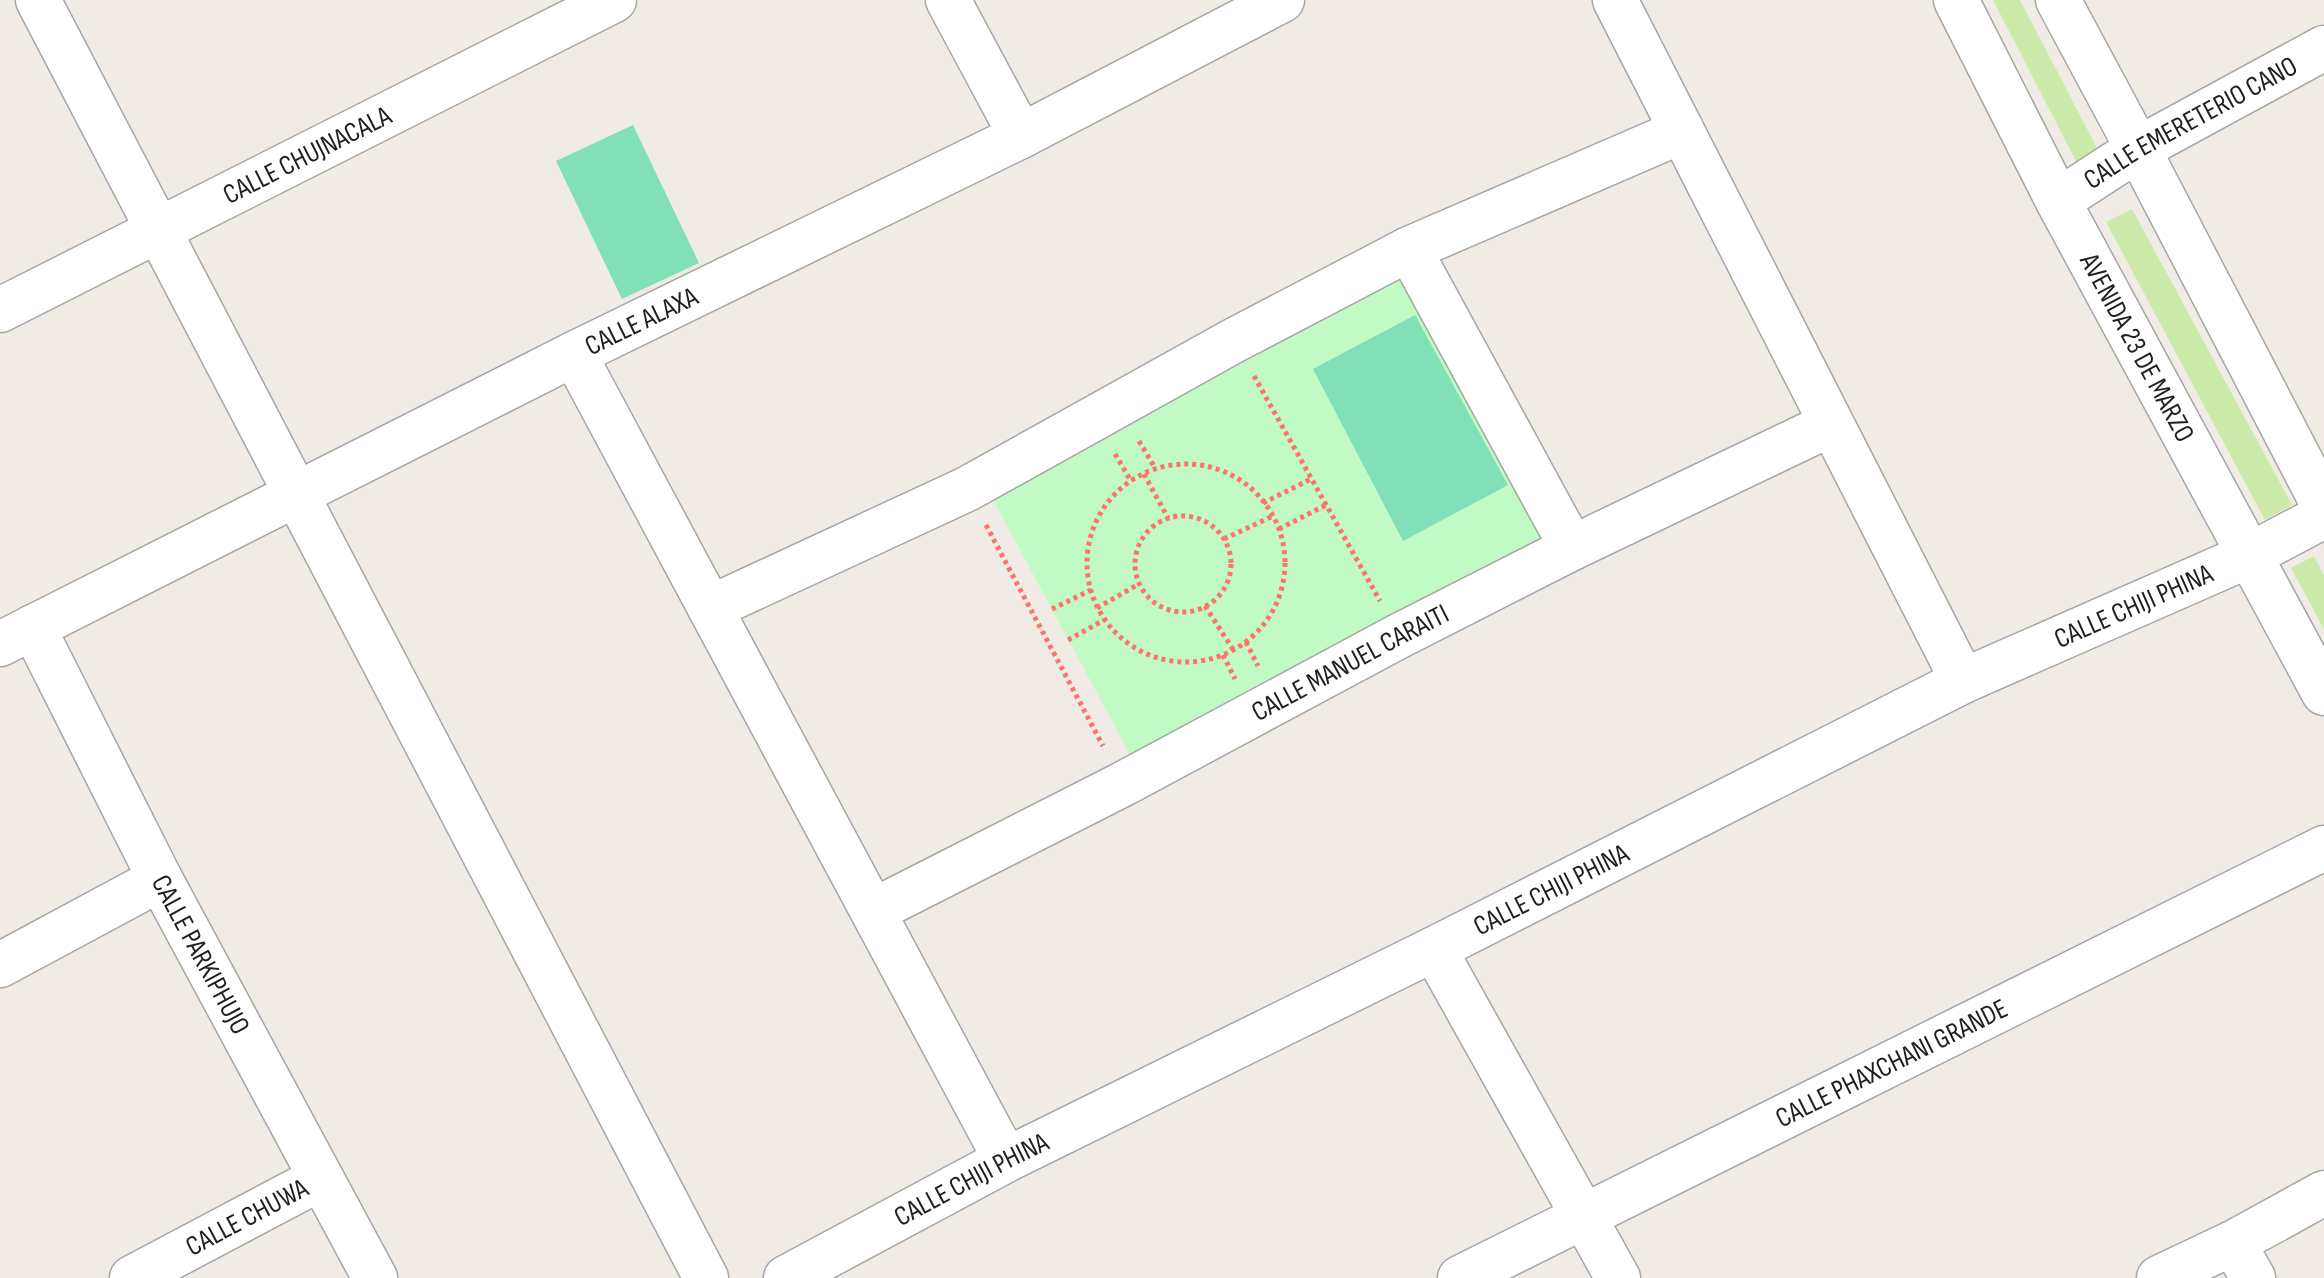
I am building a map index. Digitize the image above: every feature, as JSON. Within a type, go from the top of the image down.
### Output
[{"type":"street","points":[[38,0],[706,1278]]},
{"type":"street","name":"CALLE CHUJNACALA","points":[[0,310],[614,0]]},
{"type":"street","points":[[948,0],[1021,136]]},
{"type":"street","name":"CALLE ALAXA","points":[[17,635],[574,354],[1021,136],[1282,0]]},
{"type":"street","points":[[1615,0],[1963,681]]},
{"type":"street","name":"AVENIDA 23 DE MARZO","points":[[1956,0],[2058,201],[2324,693]]},
{"type":"street","points":[[2058,0],[2324,506]]},
{"type":"street","name":"CALLE EMERETERIO CANO","points":[[2058,201],[2138,149],[2324,48]]},
{"type":"street","points":[[710,608],[967,489],[1233,341],[1409,249],[1682,131]]},
{"type":"street","points":[[1409,249],[1572,548]]},
{"type":"street","points":[[574,354],[1006,1160]]},
{"type":"street","name":"CALLE MANUEL CARAITI","points":[[873,911],[1123,784],[1397,637],[1572,548],[1831,424]]},
{"type":"street","name":"CALLE CHIJI PHINA","points":[[786,1278],[1006,1160],[1434,949],[1963,681],[2250,555],[2324,516]]},
{"type":"street","name":"CALLE PARKIPHUJO","points":[[17,635],[160,879],[375,1278]]},
{"type":"street","name":"CALLE PHAXCHANI GRANDE","points":[[1460,1278],[2324,848]]},
{"type":"street","points":[[0,965],[160,879]]},
{"type":"street","points":[[1434,949],[1618,1278]]},
{"type":"street","name":"CALLE CHUWA","points":[[132,1278],[321,1178]]},
{"type":"street","points":[[2159,1278],[2243,1260],[2324,1193]]},
{"type":"path","points":[[1233,341],[1397,637]]},
{"type":"path","points":[[1189,464],[1223,470],[1252,489],[1263,503],[1273,516],[1284,545],[1285,576],[1277,606],[1259,633],[1234,651],[1203,662],[1172,662],[1141,653],[1116,634],[1104,620],[1086,576],[1088,541],[1101,510],[1124,484],[1155,468],[1189,464]]},
{"type":"path","points":[[1144,474],[1168,518]]},
{"type":"path","points":[[1263,503],[1311,479]]},
{"type":"path","points":[[967,489],[1123,784]]},
{"type":"path","points":[[1279,529],[1326,505]]},
{"type":"path","points":[[1184,516],[1199,519],[1213,527],[1224,539],[1230,554],[1231,569],[1227,584],[1218,597],[1205,606],[1190,611],[1175,611],[1160,606],[1147,596],[1139,584],[1135,568],[1136,552],[1142,537],[1154,525],[1168,518],[1184,516]]},
{"type":"path","points":[[1224,539],[1273,516]]},
{"type":"path","points":[[1097,608],[1139,584]]},
{"type":"path","points":[[1052,609],[1091,590]]},
{"type":"path","points":[[1205,606],[1234,651]]},
{"type":"path","points":[[1068,640],[1104,620]]},
{"type":"green space","points":[[1993,0],[2020,0],[2099,152],[2077,163]]},
{"type":"green space","points":[[633,125],[699,263],[622,299],[556,161]]},
{"type":"green space","points":[[2132,209],[2292,505],[2265,520],[2106,222]]},
{"type":"green space","points":[[1408,274],[1551,543],[1134,762],[990,494]]},
{"type":"green space","points":[[1415,315],[1508,485],[1403,541],[1313,369]]},
{"type":"green space","points":[[2314,556],[2324,575],[2324,629],[2291,568]]}]
